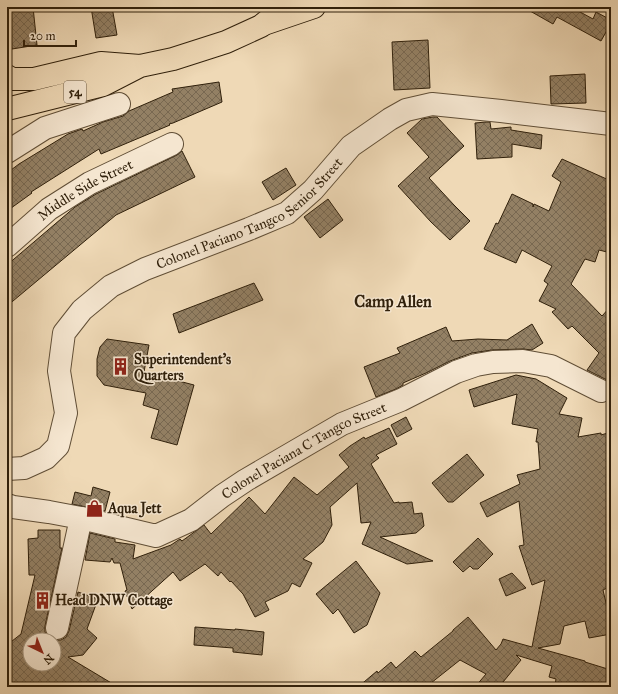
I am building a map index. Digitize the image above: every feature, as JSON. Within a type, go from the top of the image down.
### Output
[{"type":"main road","name":"54","points":[[7,109],[104,85],[140,66],[173,59],[226,42],[260,26],[284,7]]},
{"type":"main road","points":[[260,26],[314,7]]},
{"type":"main road","points":[[7,76],[12,79],[34,79],[101,63],[140,66]]},
{"type":"street","points":[[7,152],[45,128],[119,104]]},
{"type":"street","name":"Colonel Paciano Tangco Senior Street","points":[[7,470],[24,468],[46,458],[58,446],[66,413],[59,371],[64,333],[82,310],[111,286],[145,269],[249,229],[286,213],[312,190],[350,146],[390,119],[406,110],[432,104],[611,124]]},
{"type":"street","name":"Middle Side Street","points":[[7,246],[48,209],[84,187],[172,144]]},
{"type":"street","name":"Colonel Paciana C Tangco Street","points":[[7,505],[81,518],[156,536],[191,520],[246,480],[342,424],[400,400],[456,372],[476,365],[493,362],[523,361],[551,366],[601,391]]},
{"type":"street","points":[[57,628],[81,518]]},
{"type":"building","points":[[7,7],[33,7],[37,45],[12,49],[9,32],[7,32]]},
{"type":"building","points":[[91,7],[112,7],[117,35],[96,38]]},
{"type":"building","points":[[523,7],[571,7],[593,19],[596,12],[611,20],[611,23],[601,41],[557,17],[553,24]]},
{"type":"building","points":[[428,40],[430,88],[394,90],[392,42]]},
{"type":"building","points":[[585,74],[586,103],[551,104],[550,76]]},
{"type":"building","points":[[219,82],[222,102],[101,154],[99,149],[31,192],[32,193],[7,211],[7,173],[68,134],[82,129],[83,131],[103,122],[123,116],[129,111],[173,92],[172,89]]},
{"type":"building","points":[[437,117],[464,146],[429,178],[470,221],[450,240],[431,222],[398,186],[429,157],[407,133],[422,119]]},
{"type":"building","points":[[490,122],[491,129],[511,127],[511,130],[542,135],[541,149],[512,144],[512,157],[477,159],[475,123]]},
{"type":"building","points":[[182,151],[195,177],[116,215],[7,306],[7,265],[75,207],[96,194],[177,155]]},
{"type":"building","points":[[562,159],[611,181],[611,253],[599,250],[595,262],[585,259],[571,284],[602,316],[611,306],[611,384],[607,380],[587,370],[599,353],[572,326],[568,329],[552,312],[556,309],[539,301],[548,284],[544,281],[552,266],[522,250],[516,263],[484,249],[512,194],[533,204],[533,207],[534,204],[549,211],[561,182],[552,176]]},
{"type":"building","points":[[286,168],[296,185],[273,200],[262,182]]},
{"type":"building","points":[[328,199],[343,220],[320,238],[304,217]]},
{"type":"building","points":[[254,283],[263,300],[179,333],[173,314]]},
{"type":"building","points":[[532,324],[543,343],[532,350],[492,350],[472,353],[450,361],[403,383],[403,385],[396,389],[376,397],[364,367],[400,353],[397,348],[446,327],[452,341],[478,339],[507,340]]},
{"type":"building","points":[[107,339],[149,345],[144,372],[194,385],[177,445],[151,438],[159,410],[143,405],[146,393],[104,385],[97,376],[97,359],[100,347]]},
{"type":"building","points":[[516,375],[536,379],[567,398],[559,414],[582,418],[578,437],[601,433],[601,435],[611,432],[611,586],[603,590],[609,616],[611,615],[611,634],[589,638],[585,621],[564,626],[560,644],[538,648],[611,670],[611,687],[562,687],[555,685],[556,679],[549,677],[552,666],[516,655],[521,660],[499,687],[475,687],[486,674],[460,660],[426,687],[358,687],[377,671],[378,673],[391,662],[396,668],[415,651],[421,657],[468,617],[496,650],[503,639],[532,647],[545,580],[532,585],[519,546],[524,545],[519,501],[487,517],[480,503],[520,484],[517,475],[540,469],[538,442],[536,442],[538,429],[512,424],[517,394],[474,407],[469,390]]},
{"type":"building","points":[[406,417],[412,429],[397,437],[391,425]]},
{"type":"building","points":[[389,428],[397,444],[376,455],[379,458],[371,464],[394,503],[412,502],[414,514],[422,513],[424,526],[416,533],[380,537],[433,561],[407,564],[362,544],[371,522],[361,523],[357,483],[330,507],[332,525],[323,542],[303,559],[312,563],[300,587],[292,583],[288,591],[265,602],[269,610],[255,617],[243,594],[231,581],[230,582],[221,572],[218,576],[205,564],[180,581],[173,572],[132,609],[125,591],[127,590],[120,563],[114,563],[112,558],[110,562],[85,560],[90,533],[115,539],[115,542],[135,545],[133,559],[171,545],[180,539],[182,541],[204,525],[211,534],[249,497],[265,514],[294,477],[317,495],[349,467],[339,455],[364,437],[365,439]]},
{"type":"building","points":[[467,454],[484,475],[453,502],[448,502],[432,483]]},
{"type":"building","points":[[93,487],[110,492],[105,511],[72,504],[75,492],[91,496]]},
{"type":"building","points":[[38,530],[60,530],[60,548],[62,548],[45,632],[22,632],[22,672],[62,672],[62,639],[66,637],[69,631],[78,592],[98,599],[87,629],[97,638],[83,655],[68,657],[118,687],[13,687],[7,680],[7,645],[21,634],[35,575],[29,575],[28,539],[38,538]]},
{"type":"building","points":[[478,538],[493,554],[478,569],[473,569],[470,566],[463,572],[453,562]]},
{"type":"building","points":[[356,561],[380,593],[367,625],[354,633],[338,609],[333,614],[316,594]]},
{"type":"building","points":[[512,573],[526,588],[506,596],[499,579]]},
{"type":"building","points":[[195,627],[264,632],[262,655],[233,652],[233,648],[194,645]]},
{"type":"place","name":"Superintendent's Quarters","points":[[121,367]]},
{"type":"place","name":"Aqua Jett","points":[[95,508]]},
{"type":"place","name":"Head DNW Cottage","points":[[42,600]]},
{"type":"district","name":"Camp Allen","points":[[393,301]]}]
